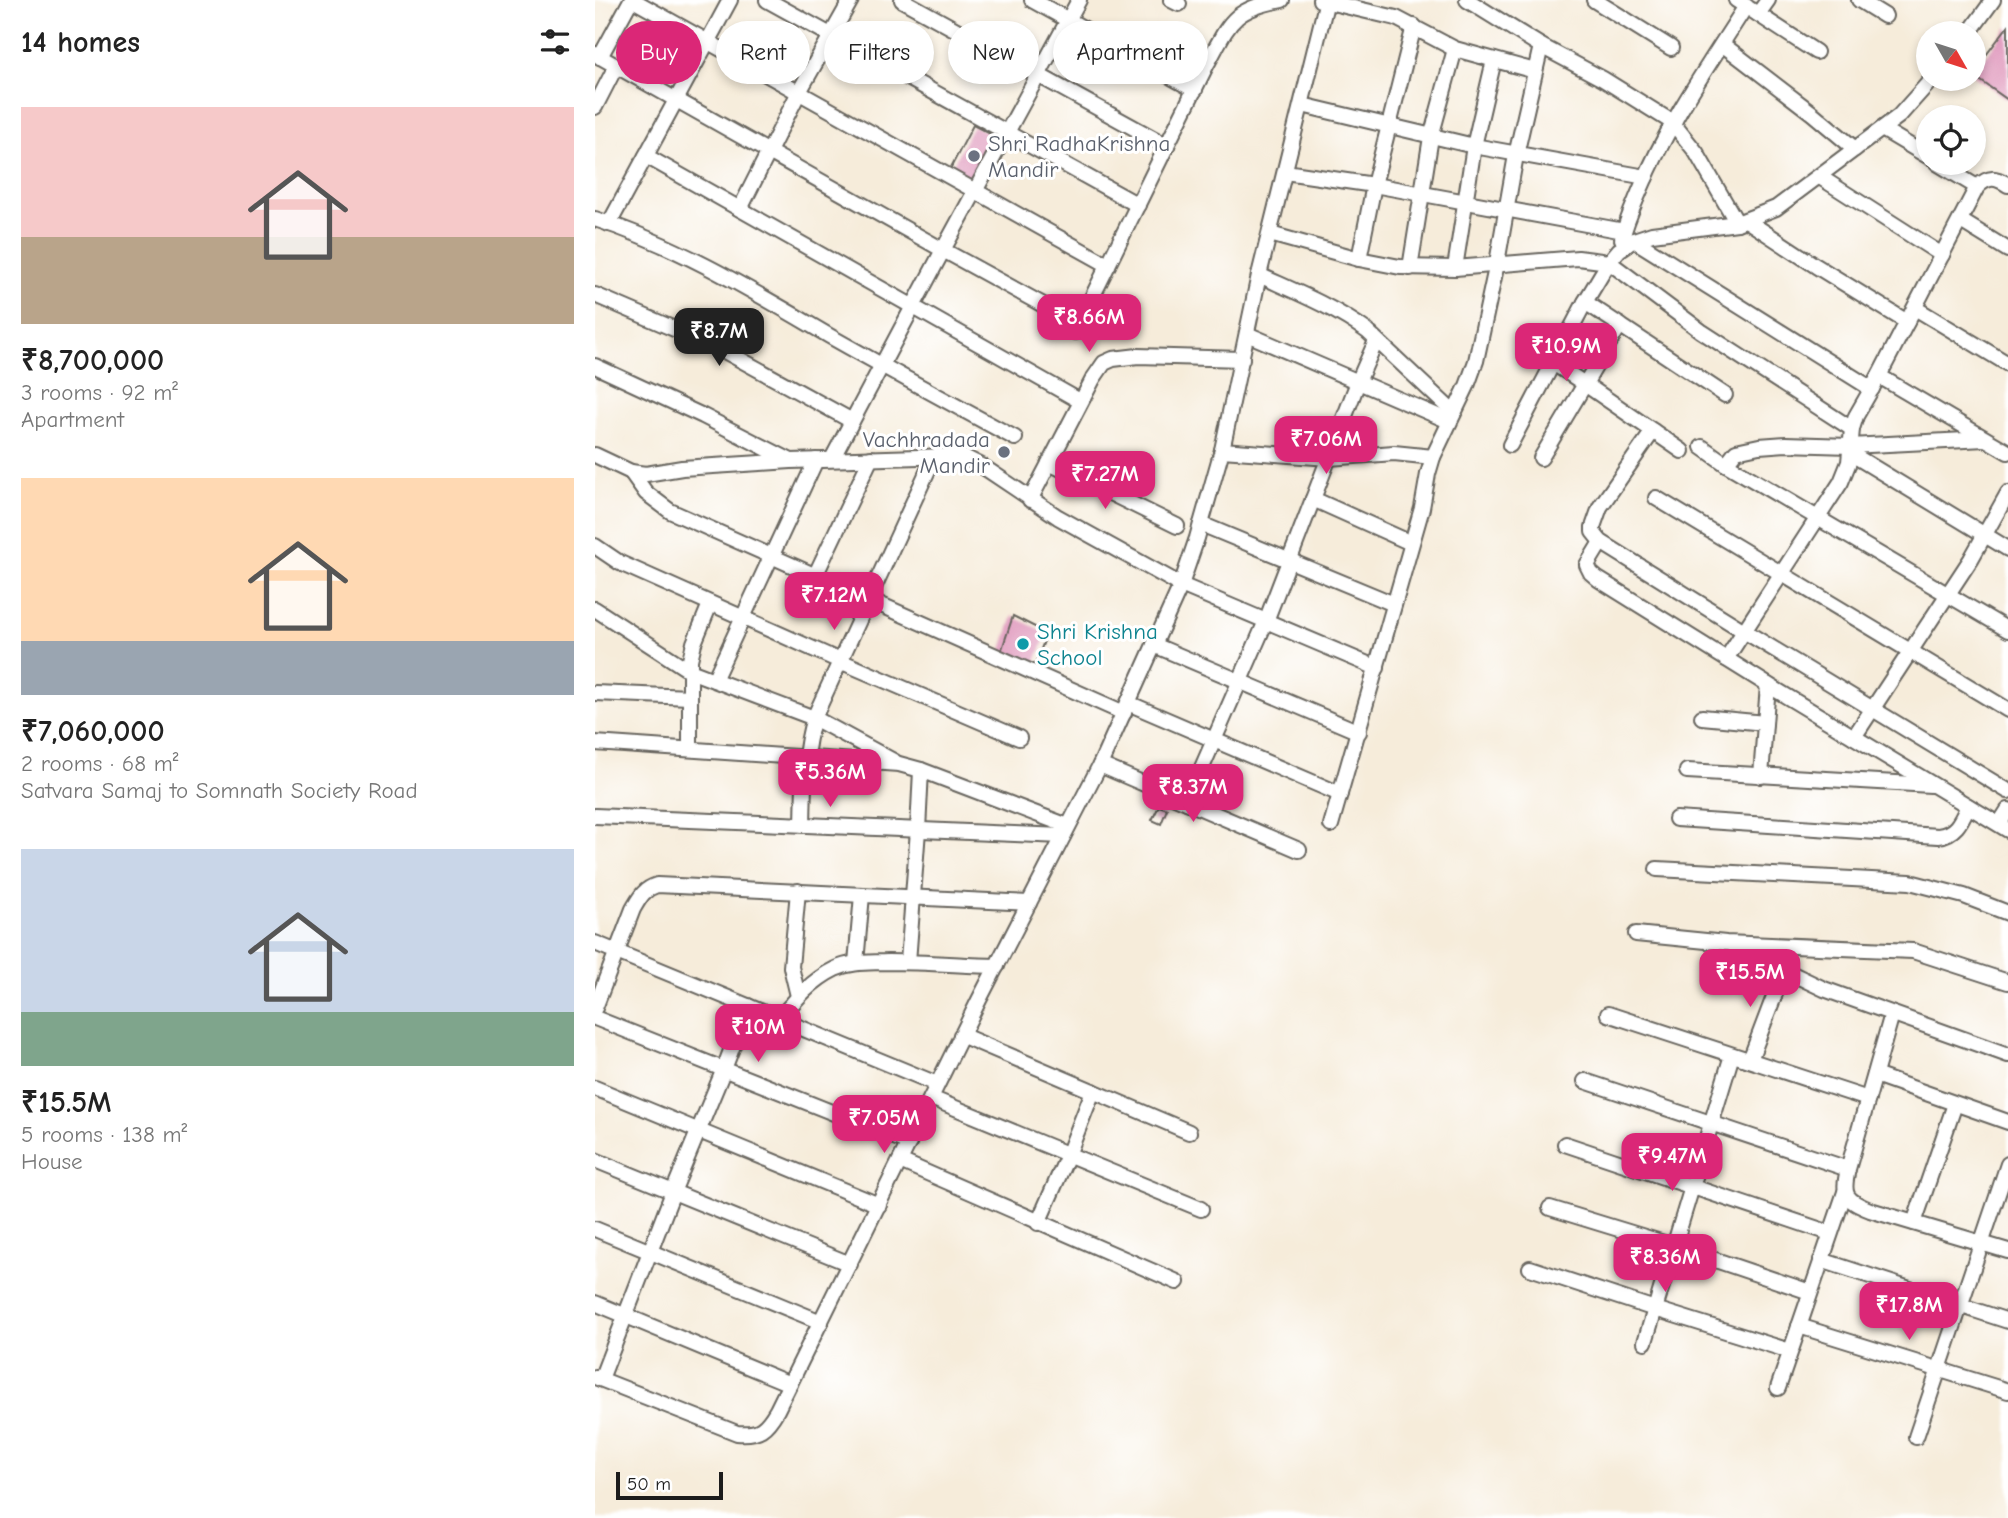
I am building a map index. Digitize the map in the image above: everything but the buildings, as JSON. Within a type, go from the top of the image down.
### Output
[{"type":"street","points":[[595,107],[616,66],[598,55],[632,0],[1108,265]]},
{"type":"street","points":[[730,0],[646,156],[599,221],[705,265],[881,366],[1015,438]]},
{"type":"street","points":[[767,0],[824,31]]},
{"type":"street","points":[[839,21],[851,0]]},
{"type":"street","points":[[902,0],[948,25]]},
{"type":"street","points":[[1032,0],[1195,90]]},
{"type":"street","points":[[1039,73],[1079,0]]},
{"type":"street","points":[[1076,332],[1226,30],[1237,16],[1255,6],[1282,0]]},
{"type":"street","points":[[1320,0],[1396,18],[1455,49],[1535,71]]},
{"type":"street","points":[[748,1006],[626,1315],[598,1378],[737,1433],[750,1434],[769,1424],[790,1384],[961,1035],[1100,765],[1181,585],[1222,450],[1259,275],[1327,0]]},
{"type":"street","points":[[1467,0],[1672,122],[1696,152],[1741,222],[1907,322]]},
{"type":"street","points":[[1594,0],[1671,48]]},
{"type":"street","points":[[1510,445],[1585,302],[1609,261],[1629,235],[1646,177],[1672,122],[1747,7],[1768,0]]},
{"type":"street","points":[[1859,0],[1885,16]]},
{"type":"street","points":[[1978,21],[1993,0]]},
{"type":"street","points":[[1747,7],[1816,52]]},
{"type":"street","points":[[1359,259],[1374,185],[1414,26]]},
{"type":"street","points":[[1722,44],[1855,149]]},
{"type":"street","points":[[1331,825],[1422,508],[1433,457],[1467,386],[1476,360],[1516,155],[1541,46]]},
{"type":"street","points":[[740,209],[824,47]]},
{"type":"street","points":[[1410,268],[1431,136],[1455,49]]},
{"type":"street","points":[[1455,268],[1474,146],[1494,60]]},
{"type":"street","points":[[1039,76],[1167,146]]},
{"type":"street","points":[[647,84],[1067,318]]},
{"type":"street","points":[[920,84],[1138,205]]},
{"type":"street","points":[[832,459],[1033,84]]},
{"type":"street","points":[[1285,172],[1464,201],[1629,235],[1652,234],[1741,222],[1776,208],[1906,110],[1921,91]]},
{"type":"street","points":[[1301,105],[1516,155],[1646,177]]},
{"type":"street","points":[[1882,129],[1916,149]]},
{"type":"street","points":[[646,156],[1080,401]]},
{"type":"street","points":[[1957,175],[1977,187]]},
{"type":"street","points":[[1820,177],[1942,255]]},
{"type":"street","points":[[1726,659],[1846,472],[1856,416],[1977,187],[1990,178],[1997,178],[2008,185]]},
{"type":"street","points":[[1961,221],[2008,250]]},
{"type":"street","points":[[1270,234],[1359,259],[1410,268],[1455,268],[1578,258],[1609,261],[1701,331],[1852,429]]},
{"type":"street","points":[[1629,235],[1875,383],[2008,452]]},
{"type":"street","points":[[1259,275],[1337,310],[1367,331],[1451,417]]},
{"type":"street","points":[[595,295],[721,349],[852,421]]},
{"type":"street","points":[[1585,302],[1725,395]]},
{"type":"street","points":[[1915,308],[2008,364]]},
{"type":"street","points":[[1541,458],[1620,326]]},
{"type":"street","points":[[1247,334],[1358,382],[1451,417]]},
{"type":"street","points":[[1187,802],[1266,621],[1376,341]]},
{"type":"street","points":[[1030,500],[1080,401],[1104,363],[1113,359],[1138,356],[1242,359]]},
{"type":"street","points":[[1553,363],[1682,451]]},
{"type":"street","points":[[595,366],[715,422],[790,461]]},
{"type":"street","points":[[1653,431],[1596,517],[1593,533],[1601,542],[2008,791]]},
{"type":"street","points":[[1726,464],[1736,452],[1759,446],[1786,444],[1850,449],[1986,439]]},
{"type":"street","points":[[1702,447],[1726,464],[2008,631]]},
{"type":"street","points":[[1850,449],[2008,549]]},
{"type":"street","points":[[1222,450],[1329,458],[1394,453],[1433,457]]},
{"type":"street","points":[[595,456],[631,472],[646,474],[682,468],[790,461],[951,456],[966,458],[1058,517],[1181,585],[1377,668]]},
{"type":"street","points":[[803,825],[805,758],[814,718],[933,457]]},
{"type":"street","points":[[815,576],[871,458]]},
{"type":"street","points":[[714,680],[816,460]]},
{"type":"street","points":[[1049,463],[1177,526]]},
{"type":"street","points":[[631,472],[646,493],[670,511],[868,600],[1341,794]]},
{"type":"street","points":[[1854,737],[1948,594],[2008,494]]},
{"type":"street","points":[[1655,498],[2008,710]]},
{"type":"street","points":[[1313,499],[1412,543]]},
{"type":"street","points":[[1201,524],[1394,604]]},
{"type":"street","points":[[1601,542],[1587,565],[1591,573],[1768,685],[2003,827],[2008,810]]},
{"type":"street","points":[[595,546],[620,563],[710,604],[1020,738]]},
{"type":"street","points":[[690,749],[690,671],[694,643],[710,604]]},
{"type":"street","points":[[595,609],[690,671],[814,718],[899,764]]},
{"type":"street","points":[[1154,645],[1359,732]]},
{"type":"street","points":[[1761,776],[1768,685]]},
{"type":"street","points":[[595,693],[690,698]]},
{"type":"street","points":[[1702,717],[1765,723]]},
{"type":"street","points":[[595,743],[899,764],[921,770],[1066,831]]},
{"type":"street","points":[[1100,765],[1299,850]]},
{"type":"street","points":[[908,962],[921,770]]},
{"type":"street","points":[[1687,771],[1933,785]]},
{"type":"street","points":[[1676,819],[1938,836],[1953,831],[1968,806]]},
{"type":"street","points":[[595,816],[918,830],[1066,831]]},
{"type":"street","points":[[1657,869],[1910,882],[1964,896],[2008,913]]},
{"type":"street","points":[[595,1007],[633,909],[647,888],[657,885],[1030,903]]},
{"type":"street","points":[[798,891],[791,967],[798,996]]},
{"type":"street","points":[[856,963],[862,895]]},
{"type":"street","points":[[1636,934],[1726,943],[1913,951],[2008,982]]},
{"type":"street","points":[[595,943],[937,1084]]},
{"type":"street","points":[[1726,943],[1824,989],[2008,1055]]},
{"type":"street","points":[[779,1019],[798,996],[836,969],[856,963],[908,962],[997,966]]},
{"type":"street","points":[[1750,1060],[1784,970]]},
{"type":"street","points":[[1608,1014],[1868,1099]]},
{"type":"street","points":[[1778,1388],[1845,1192],[1848,1169],[1892,1014]]},
{"type":"street","points":[[595,1018],[909,1143]]},
{"type":"street","points":[[961,1035],[1189,1132]]},
{"type":"street","points":[[1645,1342],[1732,1055]]},
{"type":"street","points":[[1875,1076],[2007,1120]]},
{"type":"street","points":[[1585,1081],[1848,1169]]},
{"type":"street","points":[[595,1088],[879,1205]]},
{"type":"street","points":[[1038,1223],[1093,1091]]},
{"type":"street","points":[[930,1098],[1201,1209]]},
{"type":"street","points":[[1914,1223],[1955,1104]]},
{"type":"street","points":[[1565,1144],[1830,1233]]},
{"type":"street","points":[[595,1160],[849,1264]]},
{"type":"street","points":[[900,1161],[1177,1282]]},
{"type":"street","points":[[1916,1437],[2008,1164]]},
{"type":"street","points":[[1845,1192],[1851,1201],[1870,1210],[2008,1251]]},
{"type":"street","points":[[1550,1208],[1810,1292]]},
{"type":"street","points":[[595,1229],[821,1322]]},
{"type":"street","points":[[1821,1260],[2008,1321]]},
{"type":"street","points":[[1530,1268],[1654,1310],[1790,1351]]},
{"type":"street","points":[[595,1303],[790,1384]]},
{"type":"street","points":[[1799,1326],[2008,1391]]},
{"type":"place","name":"Shri RadhaKrishna Mandir","points":[[974,156]]},
{"type":"place","name":"Vachhradada Mandir","points":[[1004,452]]},
{"type":"place","name":"Shri Krishna School","points":[[1023,644]]}]
